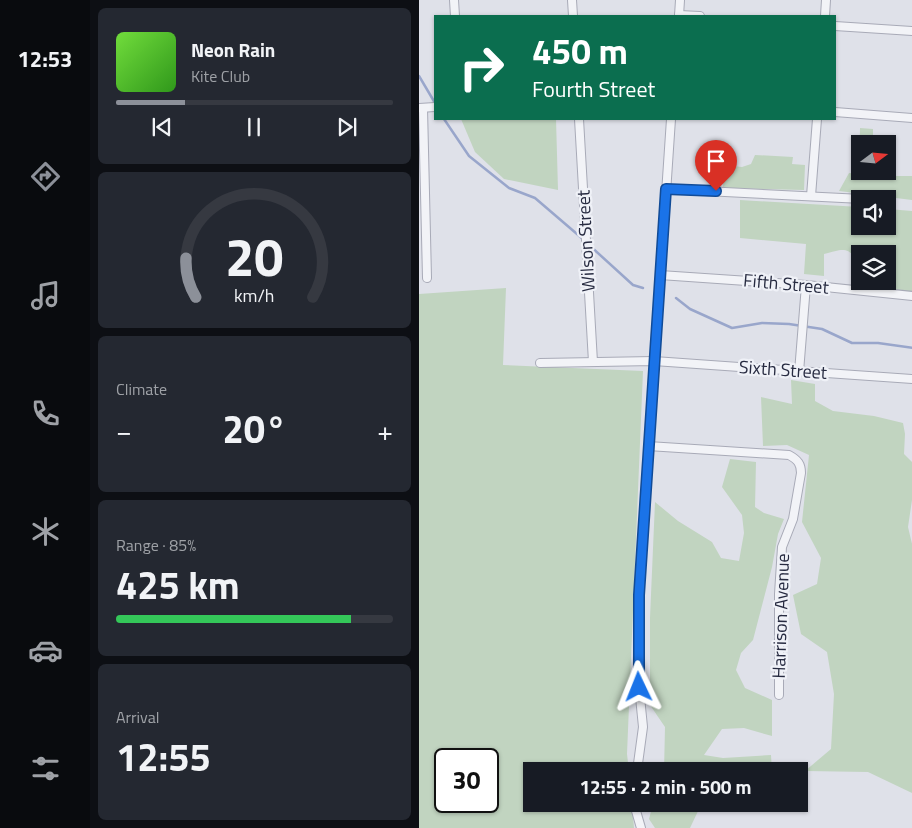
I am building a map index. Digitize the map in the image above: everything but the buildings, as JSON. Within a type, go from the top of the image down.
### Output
[{"type":"street","points":[[454,0],[455,15]]},
{"type":"street","points":[[572,0],[573,15]]},
{"type":"street","points":[[679,15],[680,0]]},
{"type":"street","points":[[825,15],[826,0]]},
{"type":"street","points":[[836,26],[912,31]]},
{"type":"street","points":[[427,108],[427,278]]},
{"type":"street","points":[[836,112],[912,118]]},
{"type":"street","name":"Wilson Street","points":[[579,120],[593,362]]},
{"type":"street","points":[[638,762],[643,727],[638,664],[639,595],[671,120]]},
{"type":"street","points":[[811,196],[817,120]]},
{"type":"street","points":[[666,189],[851,198]]},
{"type":"street","name":"Fifth Street","points":[[660,275],[806,285],[912,296]]},
{"type":"street","points":[[799,372],[806,285]]},
{"type":"street","name":"Sixth Street","points":[[540,364],[654,361],[912,379]]},
{"type":"street","name":"Harrison Avenue","points":[[648,446],[789,455],[799,462],[801,473],[793,519],[782,547],[779,594],[779,695]]},
{"type":"street","points":[[636,812],[641,828]]},
{"type":"green space","points":[[461,120],[556,120],[558,190],[504,179],[475,152]]},
{"type":"green space","points":[[860,128],[873,129],[873,135],[860,135]]},
{"type":"green space","points":[[755,155],[793,157],[792,164],[805,165],[804,190],[723,188],[724,165],[742,167],[751,164]]},
{"type":"green space","points":[[849,173],[851,173],[851,180],[897,180],[897,176],[912,176],[912,200],[896,198],[896,190],[851,190],[851,192],[839,191]]},
{"type":"green space","points":[[740,200],[851,206],[851,235],[896,235],[896,210],[912,211],[912,292],[896,290],[896,245],[851,245],[851,253],[841,250],[824,254],[824,276],[804,274],[806,244],[740,238]]},
{"type":"green space","points":[[506,288],[503,365],[643,371],[628,762],[523,762],[523,812],[633,812],[634,828],[419,828],[419,294]]},
{"type":"green space","points":[[791,380],[815,384],[815,401],[833,411],[874,416],[903,423],[905,434],[904,454],[913,463],[912,500],[908,527],[913,548],[912,793],[868,772],[808,771],[808,768],[831,749],[834,694],[827,652],[801,634],[793,595],[817,584],[821,558],[802,522],[809,455],[787,445],[763,446],[761,397],[792,404]]},
{"type":"green space","points":[[730,459],[756,462],[755,507],[764,513],[784,519],[778,534],[772,567],[753,640],[741,653],[736,670],[745,688],[772,700],[772,736],[744,728],[722,729],[704,755],[723,758],[771,755],[771,762],[664,762],[665,727],[650,705],[650,618],[655,502],[678,521],[712,542],[721,558],[739,561],[744,533],[742,515],[722,487]]},
{"type":"green space","points":[[651,812],[698,812],[690,828],[655,828],[649,819]]},
{"type":"waterway","points":[[419,76],[434,101]]},
{"type":"waterway","points":[[445,120],[469,156],[509,188],[535,198],[584,240]]},
{"type":"waterway","points":[[588,244],[633,285],[643,288]]},
{"type":"waterway","points":[[676,298],[690,309],[732,328],[762,323],[789,324],[822,329],[852,343],[878,343],[913,348]]},
{"type":"route","points":[[639,687],[639,595],[666,189],[716,191]]}]
